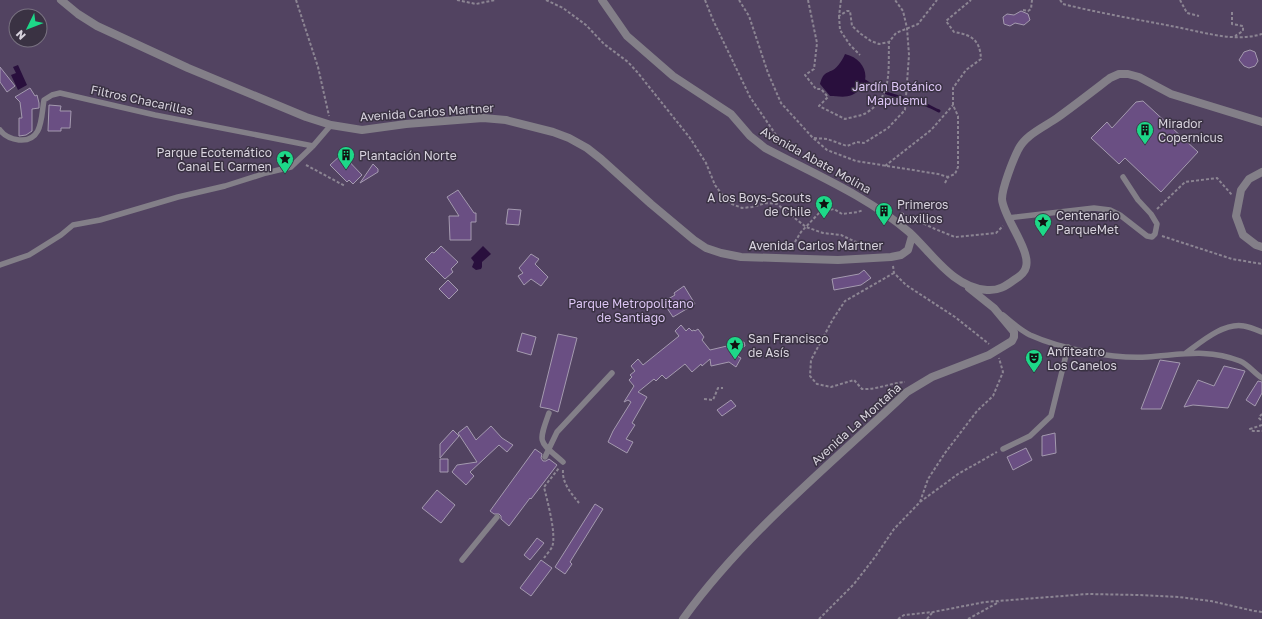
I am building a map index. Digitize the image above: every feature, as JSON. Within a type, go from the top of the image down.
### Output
[{"type":"street","name":"Avenida Carlos Martner","points":[[61,0],[78,14],[97,26],[196,71],[306,117],[331,125],[362,130],[406,124],[483,118],[506,120],[553,132],[587,148],[694,240],[706,248],[741,258],[838,260],[891,257],[908,250],[912,236]]},
{"type":"street","name":"Avenida Abate Molina","points":[[602,0],[619,25],[633,41],[673,76],[732,114],[750,136],[765,148],[873,205],[912,236],[960,281]]},
{"type":"street","points":[[960,281],[980,290],[998,290],[1006,287],[1021,275],[1026,267],[1026,258],[1018,237],[1005,219],[1002,199],[1006,182],[1018,149],[1027,138],[1056,119],[1110,78],[1119,74],[1128,74],[1139,77],[1172,94],[1262,122]]},
{"type":"street","points":[[1262,172],[1249,179],[1241,190],[1236,216],[1243,235],[1256,245],[1262,247]]},
{"type":"street","name":"Avenida La Montaña","points":[[683,619],[722,570],[765,524],[907,392],[932,377],[989,355],[1012,341],[1014,332],[994,308],[960,281]]},
{"type":"lane","name":"Filtros Chacarillas","points":[[0,130],[4,136],[12,139],[24,140],[34,138],[39,130],[44,100],[52,95],[60,93],[155,115],[313,146]]},
{"type":"lane","points":[[0,265],[29,255],[61,235],[73,225],[100,220],[178,197],[225,186],[291,167],[313,146],[331,125]]},
{"type":"lane","points":[[1005,219],[1094,208],[1110,210],[1120,215],[1148,236],[1152,237],[1155,234],[1157,224],[1151,214],[1138,200],[1123,177]]},
{"type":"lane","points":[[994,308],[1029,335],[1068,347],[1096,354],[1123,357],[1150,357],[1186,353],[1206,353],[1235,360],[1247,366],[1262,378]]},
{"type":"lane","points":[[1186,353],[1208,336],[1228,327],[1244,325],[1262,332]]},
{"type":"lane","points":[[1003,449],[1030,436],[1051,416],[1068,347]]},
{"type":"lane","points":[[545,457],[557,432],[612,373]]},
{"type":"lane","points":[[549,413],[541,436],[542,443],[563,462]]},
{"type":"lane","points":[[462,560],[497,517]]},
{"type":"path","points":[[296,0],[318,67],[331,125]]},
{"type":"path","points":[[457,0],[476,4],[495,0]]},
{"type":"path","points":[[546,0],[563,8],[586,25],[604,44],[628,62],[670,110],[695,144],[706,163],[715,185],[723,196],[732,204],[742,208],[766,203],[778,204],[806,226],[823,233],[841,235],[856,242],[883,248],[891,257],[894,273],[906,285],[956,317],[997,350],[1003,372],[993,396],[977,411],[945,453],[928,479],[920,502]]},
{"type":"path","points":[[705,0],[716,27],[750,97],[785,148]]},
{"type":"path","points":[[739,0],[749,16],[768,73],[781,102],[813,138],[826,150],[856,161],[948,176],[955,174],[958,167],[959,154],[958,116],[953,105],[953,88],[966,70],[981,59],[980,47],[972,38],[964,34],[954,32],[946,21],[971,0]]},
{"type":"path","points":[[808,0],[817,43],[814,69],[805,75],[816,89],[821,89],[828,97],[818,106],[845,119],[866,113],[882,100],[887,88],[889,42],[896,33],[918,24],[936,1],[933,0]]},
{"type":"path","points":[[841,0],[840,30],[850,45],[860,55]]},
{"type":"path","points":[[813,138],[827,140],[847,146],[857,142],[864,143],[888,128],[905,110],[909,55],[907,28],[903,11],[895,0]]},
{"type":"path","points":[[1023,10],[1028,11],[1031,9],[1032,0]]},
{"type":"path","points":[[1060,0],[1063,4],[1092,11],[1224,36],[1256,36],[1262,34]]},
{"type":"path","points":[[1180,0],[1188,13],[1200,16]]},
{"type":"path","points":[[840,16],[847,11],[850,11],[852,26],[861,34],[871,41],[879,44],[889,42]]},
{"type":"path","points":[[1232,12],[1232,24],[1243,26],[1243,31],[1234,37]]},
{"type":"path","points":[[885,166],[931,130],[953,105]]},
{"type":"path","points":[[298,160],[345,186]]},
{"type":"path","points":[[945,183],[948,176]]},
{"type":"path","points":[[1151,214],[1184,182],[1206,178],[1217,178],[1239,203]]},
{"type":"path","points":[[788,249],[793,245],[806,226],[820,212],[834,209],[842,214],[858,212],[873,205]]},
{"type":"path","points":[[929,226],[956,237],[996,233],[1003,226],[1005,219]]},
{"type":"path","points":[[1155,234],[1232,259],[1262,264]]},
{"type":"path","points":[[894,273],[845,301],[833,319],[811,360],[810,376],[817,384],[830,387],[854,380],[862,389],[871,390],[894,383],[907,382],[907,392]]},
{"type":"path","points":[[704,399],[713,400],[718,388],[723,388]]},
{"type":"path","points":[[1262,414],[1259,418],[1262,421]]},
{"type":"path","points":[[1262,425],[1250,429],[1253,431],[1262,431]]},
{"type":"path","points":[[819,619],[854,584],[894,529],[920,502],[958,474],[1003,449]]},
{"type":"path","points":[[563,462],[564,466],[562,478],[579,503]]},
{"type":"path","points":[[544,558],[552,547],[552,535],[551,517],[544,487],[563,462]]},
{"type":"path","points":[[898,619],[904,615],[933,612],[985,602],[1088,594],[1179,597],[1211,601],[1262,612]]},
{"type":"path","points":[[968,619],[999,602]]},
{"type":"path","points":[[927,619],[933,612]]},
{"type":"green space","name":"Parque Metropolitano de Santiago","points":[[0,0],[1262,0],[1262,619],[0,619]]},
{"type":"shaded area","points":[[845,54],[853,57],[863,66],[865,79],[863,85],[859,90],[849,96],[830,96],[820,84],[821,81],[824,75],[837,67]]},
{"type":"shaded area","points":[[18,65],[27,85],[18,90],[11,75],[16,73],[13,67]]},
{"type":"shaded area","points":[[483,246],[491,254],[482,262],[481,269],[476,270],[472,267],[474,262],[471,258]]},
{"type":"building","points":[[1021,11],[1028,14],[1030,20],[1024,25],[1015,23],[1010,26],[1004,24],[1003,17],[1007,14],[1014,15]]},
{"type":"building","points":[[1250,50],[1255,52],[1258,61],[1255,66],[1249,68],[1244,66],[1239,60],[1244,52]]},
{"type":"building","points":[[0,67],[15,86],[7,92],[0,82]]},
{"type":"building","points":[[30,88],[35,96],[37,95],[39,108],[32,109],[32,131],[26,135],[19,136],[19,118],[22,118],[20,102],[15,97]]},
{"type":"building","name":"Mirador Copernicus","points":[[1143,101],[1198,152],[1161,192],[1125,158],[1119,164],[1091,138],[1107,122],[1112,128],[1136,102]]},
{"type":"building","points":[[49,105],[61,106],[60,111],[71,111],[70,128],[61,128],[61,131],[48,131]]},
{"type":"building","name":"Plantación Norte","points":[[342,154],[362,175],[353,184],[349,180],[347,182],[330,165]]},
{"type":"building","points":[[373,164],[378,169],[378,172],[360,183]]},
{"type":"building","points":[[458,190],[474,213],[476,213],[476,222],[471,222],[471,240],[450,240],[449,216],[459,216],[447,197]]},
{"type":"building","points":[[508,209],[521,210],[519,225],[506,224]]},
{"type":"building","points":[[441,246],[458,262],[451,269],[453,272],[445,279],[425,259]]},
{"type":"building","points":[[531,254],[539,259],[535,264],[548,277],[541,286],[531,279],[524,285],[518,276],[523,273],[519,268]]},
{"type":"building","points":[[864,270],[871,278],[861,285],[834,290],[832,279],[859,274]]},
{"type":"building","points":[[448,280],[458,290],[449,299],[439,289]]},
{"type":"building","points":[[684,286],[695,304],[673,317],[663,302],[675,295],[674,293]]},
{"type":"building","points":[[681,325],[686,331],[689,328],[692,331],[698,329],[704,337],[702,340],[710,350],[744,342],[745,346],[731,353],[741,358],[736,367],[729,362],[711,366],[710,359],[702,366],[701,364],[692,372],[685,364],[666,379],[662,375],[656,381],[654,379],[638,392],[647,397],[632,423],[635,425],[626,439],[633,442],[627,453],[608,442],[631,402],[628,400],[624,402],[634,386],[629,380],[632,377],[630,375],[635,371],[631,366],[638,359],[643,365],[679,336],[675,331]]},
{"type":"building","points":[[522,333],[536,337],[531,355],[517,351]]},
{"type":"building","points":[[558,334],[577,338],[558,412],[540,407]]},
{"type":"building","points":[[1160,360],[1180,363],[1161,409],[1141,409]]},
{"type":"building","points":[[1224,366],[1245,371],[1228,408],[1193,405],[1184,407],[1198,380],[1214,386]]},
{"type":"building","points":[[1258,381],[1262,382],[1262,393],[1255,406],[1246,400]]},
{"type":"building","points":[[731,400],[736,406],[722,416],[717,410]]},
{"type":"building","points":[[467,426],[476,440],[491,426],[502,438],[513,445],[507,452],[499,445],[470,472],[474,476],[466,485],[452,472],[457,465],[477,462],[458,433]]},
{"type":"building","points":[[453,430],[459,436],[440,458],[440,444]]},
{"type":"building","points":[[1055,433],[1056,453],[1042,456],[1042,436]]},
{"type":"building","points":[[1026,448],[1032,460],[1013,470],[1007,457]]},
{"type":"building","points":[[535,449],[542,454],[541,458],[543,461],[549,459],[557,465],[509,526],[501,519],[499,514],[494,514],[490,511]]},
{"type":"building","points":[[440,459],[448,459],[448,472],[440,472]]},
{"type":"building","points":[[437,490],[455,505],[441,523],[422,508]]},
{"type":"building","points":[[595,504],[603,509],[570,562],[572,564],[565,574],[555,567]]},
{"type":"building","points":[[537,538],[544,543],[530,560],[524,555]]},
{"type":"building","points":[[541,560],[552,568],[531,596],[520,588]]},
{"type":"waterway","points":[[865,81],[884,92],[921,103],[939,111]]},
{"type":"place","name":"Mirador Copernicus","points":[[1145,145]]},
{"type":"place","name":"Plantación Norte","points":[[346,170]]},
{"type":"place","name":"Parque Ecotemático Canal El Carmen","points":[[285,174]]},
{"type":"place","name":"A los Boys-Scouts de Chile","points":[[824,219]]},
{"type":"place","name":"Primeros Auxilios","points":[[884,226]]},
{"type":"place","name":"Centenario ParqueMet","points":[[1043,237]]},
{"type":"place","name":"San Francisco de Asís","points":[[735,360]]},
{"type":"place","name":"Anfiteatro Los Canelos","points":[[1034,373]]},
{"type":"park label","name":"Jardín Botánico Mapulemu","points":[[897,93]]}]
